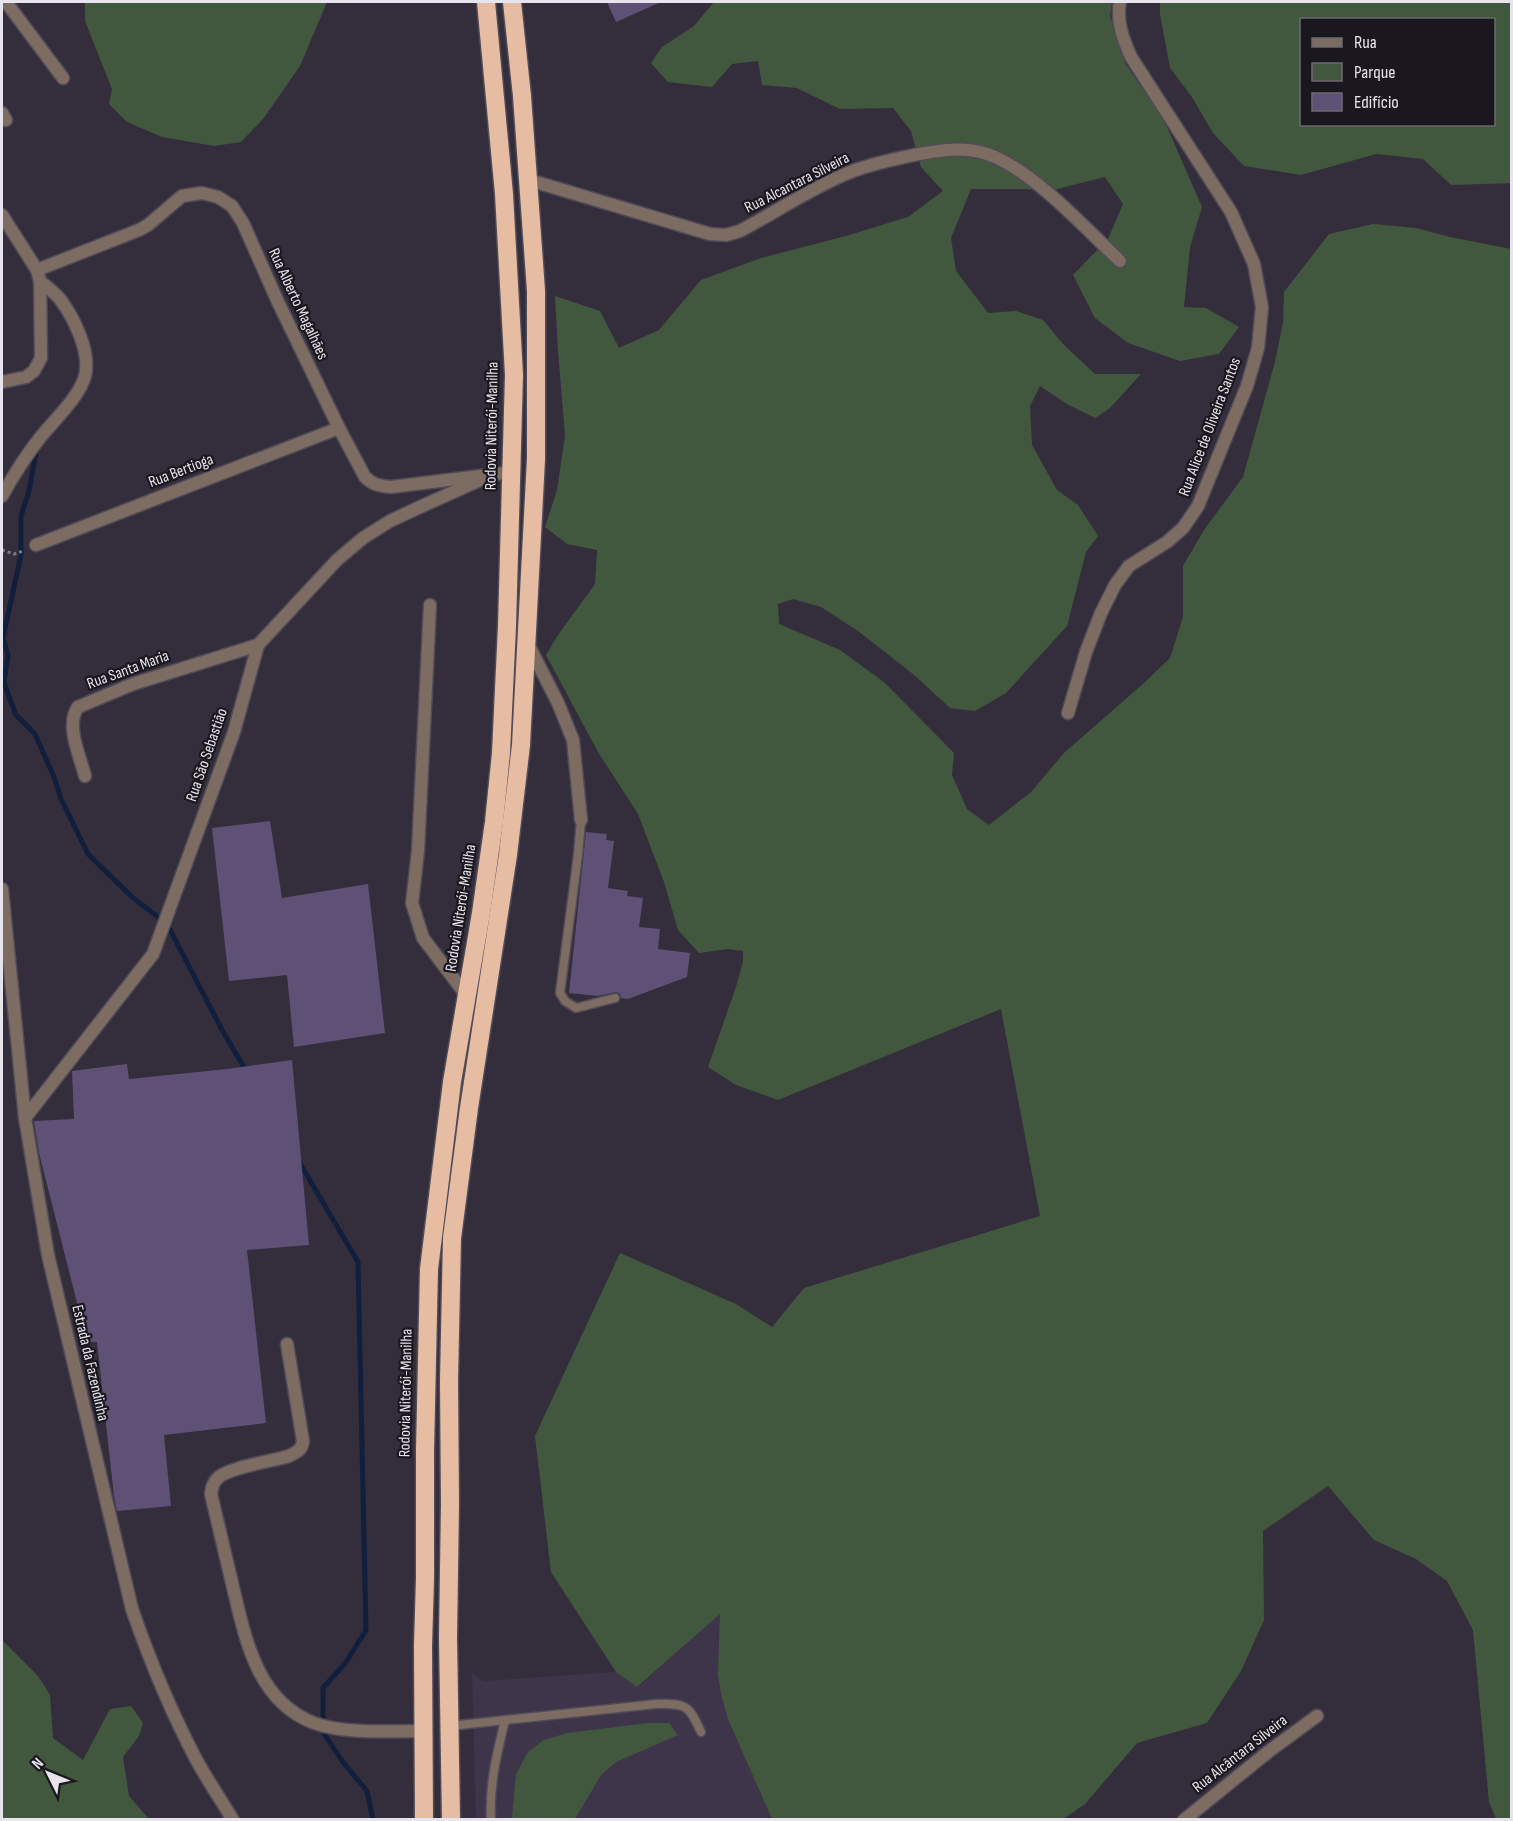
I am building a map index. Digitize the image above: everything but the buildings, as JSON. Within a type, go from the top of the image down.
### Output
[{"type":"highway","name":"Rodovia Niterói-Manilha","points":[[424,1820],[425,1451],[429,1269],[452,1082],[494,822],[501,753],[512,472],[514,375],[510,290],[504,194],[486,2]]},
{"type":"highway","points":[[451,1820],[448,1381],[452,1238],[469,1108],[508,855],[520,745],[536,459],[536,291],[529,180],[512,2]]},
{"type":"street","points":[[6,2],[63,78]]},
{"type":"street","name":"Rua Alice de Oliveira Santos","points":[[1068,713],[1086,652],[1115,585],[1129,566],[1167,542],[1183,528],[1198,506],[1247,386],[1258,348],[1262,307],[1254,264],[1231,212],[1131,57],[1121,34],[1120,2]]},
{"type":"street","name":"Rua Alcantara Silveira","points":[[529,180],[710,234],[726,235],[740,231],[849,172],[943,149],[972,149],[1003,162],[1052,196],[1120,261]]},
{"type":"street","name":"Rua Alberto Magalhães","points":[[38,275],[139,230],[182,196],[202,193],[218,197],[232,206],[243,223],[278,302],[339,428],[365,477],[371,483],[380,486],[420,484],[512,472]]},
{"type":"street","points":[[2,215],[38,275],[58,298],[73,322],[86,358],[85,376],[77,392],[34,446],[2,496]]},
{"type":"street","points":[[2,382],[26,377],[34,370],[41,358],[38,275]]},
{"type":"street","name":"Rua Bertioga","points":[[36,545],[339,428]]},
{"type":"street","name":"Rua São Sebastião","points":[[25,1118],[153,954],[234,732],[258,645],[338,560],[363,538],[390,521],[491,475]]},
{"type":"street","points":[[430,605],[418,851],[412,903],[423,938],[467,996]]},
{"type":"street","points":[[527,643],[558,704],[573,740],[581,820]]},
{"type":"street","name":"Rua Santa Maria","points":[[85,776],[72,722],[78,707],[133,684],[258,645]]},
{"type":"street","name":"Estrada da Fazendinha","points":[[2,889],[25,1118],[48,1256],[132,1609],[147,1653],[169,1705],[198,1762],[233,1820]]},
{"type":"street","points":[[287,1344],[303,1441],[302,1447],[289,1456],[230,1471],[220,1476],[213,1484],[211,1494],[247,1645],[263,1679],[282,1703],[297,1715],[316,1724],[359,1731],[423,1731]]},
{"type":"street","name":"Rua Alcântara Silveira","points":[[1184,1820],[1268,1752],[1317,1716]]},
{"type":"lane","points":[[581,820],[579,855],[560,993],[565,1001],[576,1008],[615,998]]},
{"type":"lane","points":[[449,1726],[677,1703],[692,1712],[701,1732]]},
{"type":"lane","points":[[490,1820],[494,1764],[505,1720]]},
{"type":"path","points":[[2,550],[15,554]]},
{"type":"shaded area","points":[[720,1613],[856,1819],[476,1819],[472,1673],[484,1681],[616,1672],[638,1687]]},
{"type":"green space","points":[[85,2],[327,2],[300,66],[263,119],[241,142],[214,146],[162,137],[127,122],[109,104],[112,89],[85,21]]},
{"type":"green space","points":[[714,2],[1112,2],[1110,16],[1125,63],[1164,120],[1202,207],[1190,247],[1184,307],[1206,308],[1239,327],[1219,354],[1180,361],[1128,343],[1095,318],[1073,275],[1108,239],[1123,204],[1105,177],[1053,190],[971,189],[951,238],[956,271],[988,313],[1016,311],[1043,320],[1063,344],[1095,374],[1141,374],[1110,408],[1095,418],[1067,404],[1040,386],[1030,406],[1032,445],[1057,490],[1078,505],[1098,536],[1086,552],[1067,626],[1006,693],[975,711],[950,708],[913,674],[858,631],[821,607],[793,599],[778,604],[779,624],[840,650],[884,682],[954,753],[952,775],[967,809],[989,825],[1031,792],[1064,753],[1170,658],[1183,617],[1183,566],[1204,530],[1243,477],[1275,362],[1283,322],[1284,292],[1329,234],[1373,224],[1416,228],[1511,249],[1511,1819],[1496,1819],[1489,1802],[1473,1630],[1447,1581],[1416,1559],[1374,1540],[1328,1486],[1263,1531],[1264,1620],[1241,1671],[1207,1723],[1137,1743],[1085,1804],[1063,1819],[772,1819],[728,1719],[721,1694],[718,1675],[720,1614],[637,1687],[616,1672],[551,1572],[535,1436],[620,1253],[736,1304],[772,1327],[804,1288],[1040,1216],[1001,1009],[778,1100],[736,1085],[708,1067],[735,990],[743,962],[743,951],[728,949],[699,953],[678,930],[664,882],[638,814],[598,752],[546,655],[595,584],[597,550],[567,544],[545,527],[557,490],[565,436],[555,296],[600,311],[619,348],[659,330],[701,280],[761,258],[908,217],[943,191],[921,167],[911,131],[893,108],[840,109],[797,88],[762,85],[758,61],[732,64],[712,87],[668,82],[651,63],[662,47],[694,26]]},
{"type":"green space","points":[[1160,2],[1511,2],[1511,183],[1451,185],[1423,159],[1376,154],[1301,175],[1244,166],[1213,133],[1192,97],[1170,68]]},
{"type":"green space","points":[[2,1640],[38,1676],[50,1695],[53,1738],[83,1760],[110,1709],[131,1706],[143,1723],[139,1736],[123,1757],[129,1796],[149,1819],[2,1819]]},
{"type":"green space","points":[[648,1723],[669,1723],[678,1735],[616,1762],[601,1775],[575,1819],[512,1819],[516,1774],[528,1752],[544,1740],[567,1733]]},
{"type":"waterway","points":[[36,453],[29,491],[21,516],[21,555],[3,638],[8,655],[4,683],[16,715],[35,734],[61,799],[88,854],[132,897],[167,924],[246,1071]]},
{"type":"waterway","points":[[298,1160],[358,1262],[366,1630],[347,1661],[323,1688],[323,1732],[342,1761],[367,1791],[373,1820]]}]
